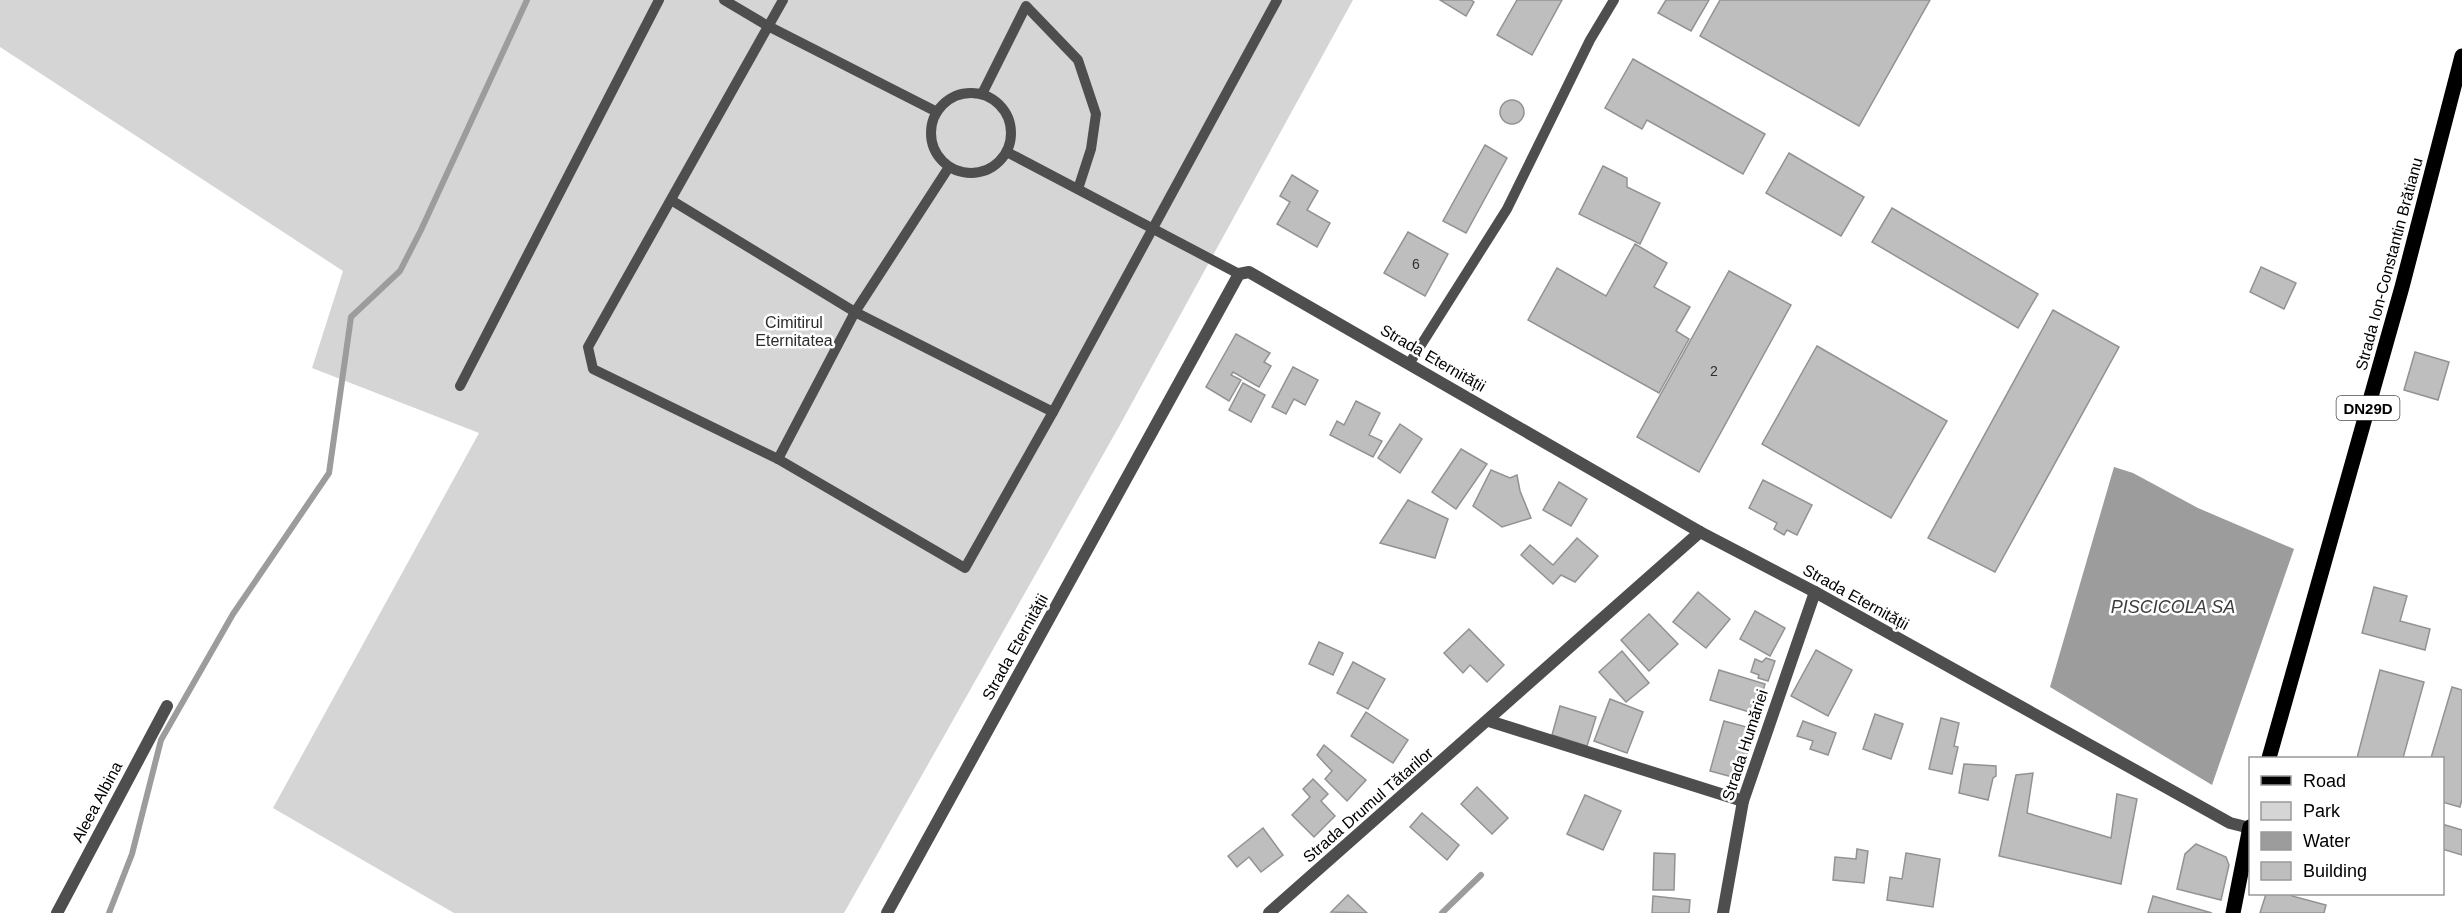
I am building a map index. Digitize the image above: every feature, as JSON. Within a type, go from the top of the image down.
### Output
[{"type":"main road","name":"Strada Ion-Constantin Brătianu","points":[[2270,757],[2402,287],[2462,56]]},
{"type":"main road","points":[[2234,913],[2249,833]]},
{"type":"street","name":"Strada Eternității","points":[[886,913],[1239,274],[1249,272],[1700,532],[1815,592],[2230,822],[2249,828]]},
{"type":"street","name":"Strada Drumul Tătarilor","points":[[1269,913],[1489,721],[1700,532]]},
{"type":"street","name":"Strada Humăriei","points":[[1723,913],[1743,801],[1815,592]]},
{"type":"street","name":"Aleea Albina","points":[[57,913],[167,706]]},
{"type":"street","points":[[1489,721],[1743,801]]},
{"type":"lane","points":[[460,386],[660,0]]},
{"type":"lane","points":[[724,0],[768,26],[937,112]]},
{"type":"lane","points":[[783,0],[588,347],[593,369],[778,459],[965,568],[1053,412],[1277,0]]},
{"type":"lane","points":[[1409,364],[1507,209],[1590,39],[1614,0]]},
{"type":"lane","points":[[982,94],[1028,3],[1078,60],[1096,114],[1090,149],[1078,189]]},
{"type":"lane","points":[[969,93],[982,94],[1004,108],[1010,120],[1012,133],[1007,152],[995,167],[982,173],[968,174],[949,167],[935,152],[931,139],[932,125],[937,112],[945,102],[969,93]]},
{"type":"lane","points":[[1007,152],[1239,274]]},
{"type":"lane","points":[[778,459],[855,312],[949,167]]},
{"type":"lane","points":[[671,200],[855,312],[1053,412]]},
{"type":"green space","name":"Cimitirul Eternitatea","points":[[0,0],[1353,0],[1121,423],[844,913],[454,913],[273,808],[479,433],[312,368],[343,271],[0,47]]},
{"type":"water","name":"PISCICOLA SA","points":[[2114,467],[2133,473],[2198,508],[2294,549],[2212,785],[2050,687]]},
{"type":"building","points":[[1440,0],[1471,0],[1474,2],[1466,16]]},
{"type":"building","points":[[1517,0],[1562,0],[1532,55],[1497,35]]},
{"type":"building","points":[[1666,0],[1709,0],[1691,31],[1658,13]]},
{"type":"building","points":[[1720,0],[1930,0],[1859,126],[1700,36]]},
{"type":"building","points":[[1633,59],[1765,134],[1743,174],[1647,120],[1642,129],[1605,108]]},
{"type":"building","points":[[1512,100],[1521,103],[1524,112],[1521,121],[1512,124],[1503,121],[1500,112],[1503,103]]},
{"type":"building","points":[[1485,145],[1507,158],[1466,233],[1443,221]]},
{"type":"building","points":[[1789,153],[1864,197],[1841,236],[1766,193]]},
{"type":"building","points":[[1603,166],[1627,178],[1627,187],[1660,203],[1640,244],[1579,214]]},
{"type":"building","points":[[1292,175],[1318,191],[1307,210],[1330,223],[1317,247],[1277,224],[1290,202],[1280,196]]},
{"type":"building","points":[[1892,208],[2038,294],[2018,328],[1872,242]]},
{"type":"building","points":[[1408,232],[1448,254],[1425,296],[1384,273]]},
{"type":"building","points":[[1635,244],[1667,263],[1654,287],[1690,307],[1676,331],[1689,339],[1659,393],[1528,320],[1557,268],[1606,296]]},
{"type":"building","points":[[2261,267],[2296,283],[2284,309],[2250,292]]},
{"type":"building","points":[[1729,271],[1791,305],[1699,472],[1637,437]]},
{"type":"building","points":[[2053,310],[2119,347],[1995,572],[1928,538]]},
{"type":"building","points":[[1236,334],[1270,353],[1264,362],[1271,366],[1259,387],[1233,372],[1231,375],[1241,380],[1229,401],[1206,387]]},
{"type":"building","points":[[1817,346],[1947,421],[1891,518],[1762,444]]},
{"type":"building","points":[[2415,352],[2449,362],[2438,400],[2404,390]]},
{"type":"building","points":[[1293,367],[1318,380],[1305,405],[1294,399],[1286,414],[1272,407]]},
{"type":"building","points":[[1243,383],[1265,395],[1251,422],[1229,410]]},
{"type":"building","points":[[1356,401],[1380,413],[1369,435],[1382,441],[1373,457],[1330,435],[1337,421],[1344,425]]},
{"type":"building","points":[[1400,424],[1422,439],[1400,473],[1378,458]]},
{"type":"building","points":[[1461,449],[1487,464],[1456,509],[1432,492]]},
{"type":"building","points":[[1491,470],[1510,478],[1517,475],[1520,491],[1531,518],[1502,527],[1473,506]]},
{"type":"building","points":[[1763,480],[1812,505],[1797,535],[1787,530],[1784,535],[1774,529],[1777,523],[1749,508]]},
{"type":"building","points":[[1559,482],[1587,499],[1571,526],[1543,510]]},
{"type":"building","points":[[1408,500],[1448,519],[1435,558],[1380,543]]},
{"type":"building","points":[[1577,538],[1598,556],[1575,582],[1561,575],[1553,584],[1521,555],[1530,545],[1553,565]]},
{"type":"building","points":[[2374,587],[2407,596],[2400,621],[2430,629],[2425,650],[2362,633]]},
{"type":"building","points":[[1698,592],[1730,619],[1706,648],[1673,622]]},
{"type":"building","points":[[1755,611],[1785,628],[1770,656],[1740,639]]},
{"type":"building","points":[[1649,614],[1678,644],[1649,671],[1621,640]]},
{"type":"building","points":[[1469,629],[1504,665],[1487,682],[1470,665],[1463,673],[1444,653]]},
{"type":"building","points":[[1319,642],[1343,653],[1333,675],[1309,664]]},
{"type":"building","points":[[1816,650],[1852,670],[1828,716],[1791,696]]},
{"type":"building","points":[[1622,651],[1649,683],[1626,702],[1599,672]]},
{"type":"building","points":[[1766,658],[1775,661],[1768,681],[1758,678],[1759,675],[1751,672],[1755,659],[1762,662]]},
{"type":"building","points":[[1353,662],[1385,679],[1368,709],[1337,693]]},
{"type":"building","points":[[1719,670],[1765,684],[1756,714],[1710,700]]},
{"type":"building","points":[[2380,670],[2424,682],[2403,757],[2357,757]]},
{"type":"building","points":[[2452,687],[2462,690],[2462,799],[2460,807],[2444,803],[2444,757],[2431,757]]},
{"type":"building","points":[[1610,699],[1643,712],[1627,753],[1594,741]]},
{"type":"building","points":[[1560,706],[1596,717],[1587,746],[1552,735]]},
{"type":"building","points":[[1366,712],[1408,740],[1393,763],[1351,736]]},
{"type":"building","points":[[1875,714],[1903,724],[1891,759],[1863,749]]},
{"type":"building","points":[[1941,718],[1959,723],[1954,746],[1958,747],[1952,774],[1929,769]]},
{"type":"building","points":[[1724,721],[1754,729],[1740,779],[1710,771]]},
{"type":"building","points":[[1803,721],[1836,733],[1828,755],[1810,749],[1813,741],[1797,736]]},
{"type":"building","points":[[1324,745],[1366,780],[1347,801],[1325,779],[1332,771],[1317,755]]},
{"type":"building","points":[[1964,764],[1996,766],[1996,776],[1993,778],[1988,800],[1959,793]]},
{"type":"building","points":[[2033,773],[2027,813],[2111,838],[2117,794],[2137,799],[2121,884],[1999,856],[2016,775]]},
{"type":"building","points":[[1313,779],[1328,794],[1321,801],[1335,816],[1314,837],[1292,815],[1310,797],[1303,789]]},
{"type":"building","points":[[1477,787],[1508,818],[1492,834],[1461,804]]},
{"type":"building","points":[[1585,795],[1621,811],[1603,850],[1567,834]]},
{"type":"building","points":[[1422,813],[1459,845],[1447,860],[1410,827]]},
{"type":"building","points":[[2444,825],[2462,830],[2462,855],[2444,850]]},
{"type":"building","points":[[1263,828],[1283,855],[1261,872],[1249,857],[1237,867],[1228,856]]},
{"type":"building","points":[[2196,844],[2226,857],[2229,865],[2221,900],[2177,889],[2185,854]]},
{"type":"building","points":[[1857,849],[1868,851],[1864,883],[1833,880],[1835,857],[1856,859]]},
{"type":"building","points":[[1654,853],[1675,854],[1674,890],[1653,890]]},
{"type":"building","points":[[1906,853],[1940,859],[1933,907],[1887,900],[1890,877],[1902,879]]},
{"type":"building","points":[[1348,895],[1367,913],[1331,912]]},
{"type":"building","points":[[2266,895],[2292,895],[2326,905],[2324,913],[2260,913]]},
{"type":"building","points":[[1653,896],[1690,900],[1689,913],[1652,913]]},
{"type":"building","points":[[2153,896],[2212,913],[2148,913]]},
{"type":"waterway","points":[[109,913],[132,854],[161,740],[233,614],[329,473],[351,317],[400,271],[527,0]]},
{"type":"waterway","points":[[1442,913],[1481,875]]}]
